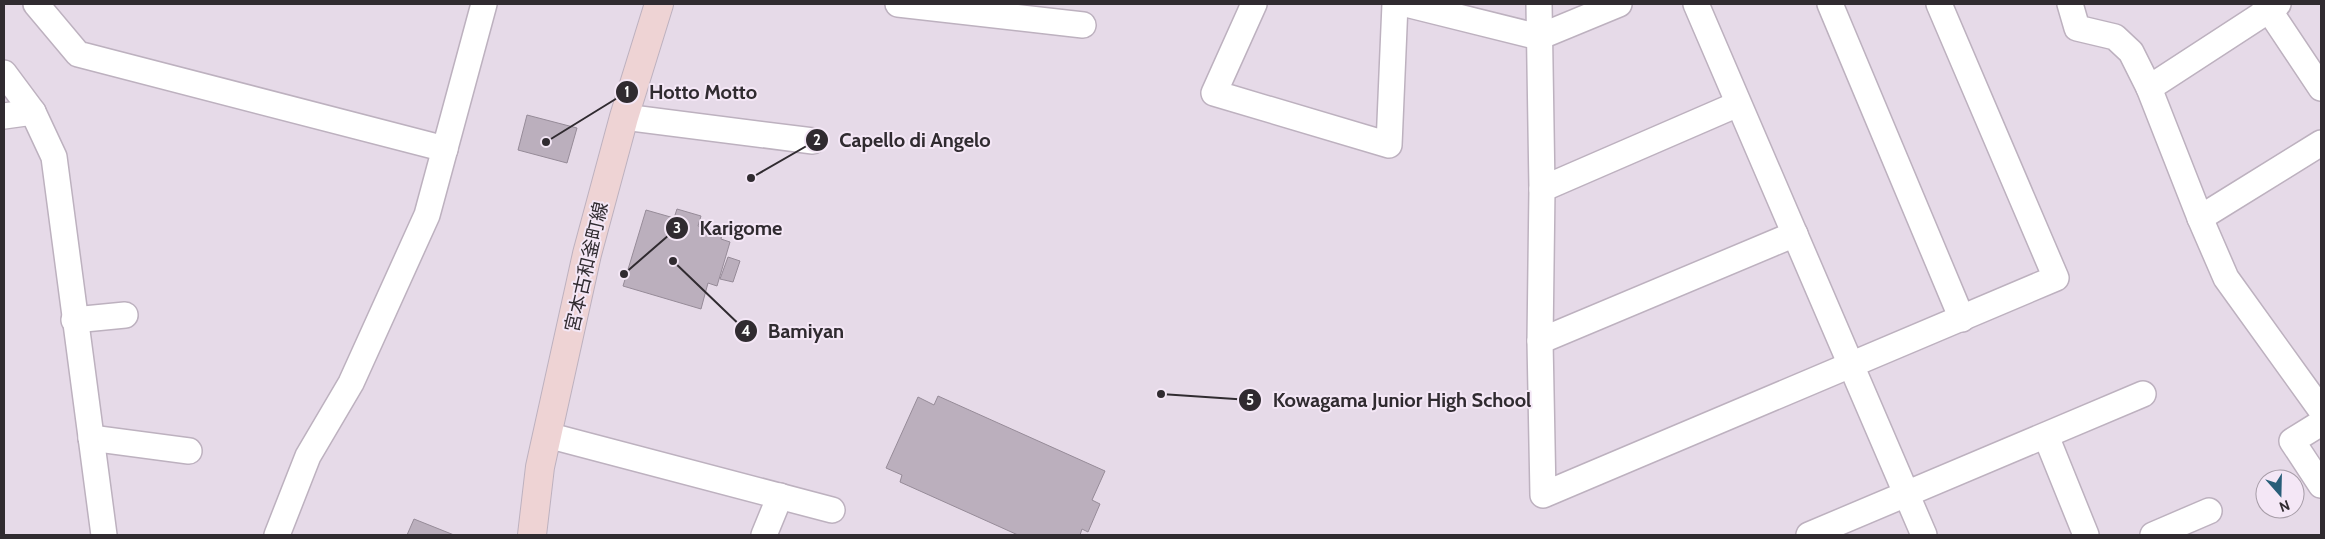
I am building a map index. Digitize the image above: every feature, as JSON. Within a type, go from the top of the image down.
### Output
[{"type":"street","points":[[36,4],[78,54],[445,149]]},
{"type":"street","points":[[278,535],[308,456],[352,383],[427,215],[484,4]]},
{"type":"street","name":"宮本古和釜町線","points":[[532,535],[540,467],[587,254],[624,117],[659,4]]},
{"type":"street","points":[[898,4],[1083,25]]},
{"type":"street","points":[[1254,4],[1214,93],[1390,145],[1395,4]]},
{"type":"street","points":[[1406,4],[1539,37],[1619,4]]},
{"type":"street","points":[[1539,4],[1542,189],[1540,341],[1543,495],[2056,278],[1939,4]]},
{"type":"street","points":[[1696,4],[1924,535]]},
{"type":"street","points":[[1830,4],[1962,319]]},
{"type":"street","points":[[2070,4],[2077,28],[2115,37],[2132,52],[2149,88],[2200,218],[2226,278],[2321,410]]},
{"type":"street","points":[[2149,88],[2271,6],[2321,88]]},
{"type":"street","points":[[4,73],[33,112],[54,157],[74,320],[104,535]]},
{"type":"street","points":[[1542,189],[1738,104]]},
{"type":"street","points":[[4,116],[33,112]]},
{"type":"street","points":[[624,117],[813,141]]},
{"type":"street","points":[[2200,218],[2321,143]]},
{"type":"street","points":[[1540,341],[1795,234]]},
{"type":"street","points":[[74,320],[125,315]]},
{"type":"street","points":[[1809,535],[2143,394]]},
{"type":"street","points":[[2321,423],[2292,441],[2321,485]]},
{"type":"street","points":[[547,435],[832,510]]},
{"type":"street","points":[[2046,436],[2086,535]]},
{"type":"street","points":[[91,438],[189,451]]},
{"type":"street","points":[[764,535],[780,496]]},
{"type":"street","points":[[2153,535],[2209,511]]},
{"type":"building","points":[[527,115],[577,128],[567,163],[518,150]]},
{"type":"building","points":[[677,209],[701,216],[698,226],[722,233],[721,239],[730,242],[717,286],[708,283],[701,309],[623,286],[646,210],[674,218]]},
{"type":"building","points":[[728,257],[740,261],[733,282],[720,279]]},
{"type":"building","points":[[938,396],[1105,471],[1092,500],[1100,504],[1088,532],[1082,529],[1080,535],[1018,535],[900,482],[902,475],[886,468],[918,397],[934,405]]},
{"type":"building","points":[[414,519],[454,535],[407,535]]},
{"type":"place","name":"Hotto Motto","points":[[546,142]]},
{"type":"place","name":"Capello di Angelo","points":[[751,178]]},
{"type":"place","name":"Bamiyan","points":[[673,261]]},
{"type":"place","name":"Karigome","points":[[624,274]]},
{"type":"place","name":"Kowagama Junior High School","points":[[1161,394]]}]
